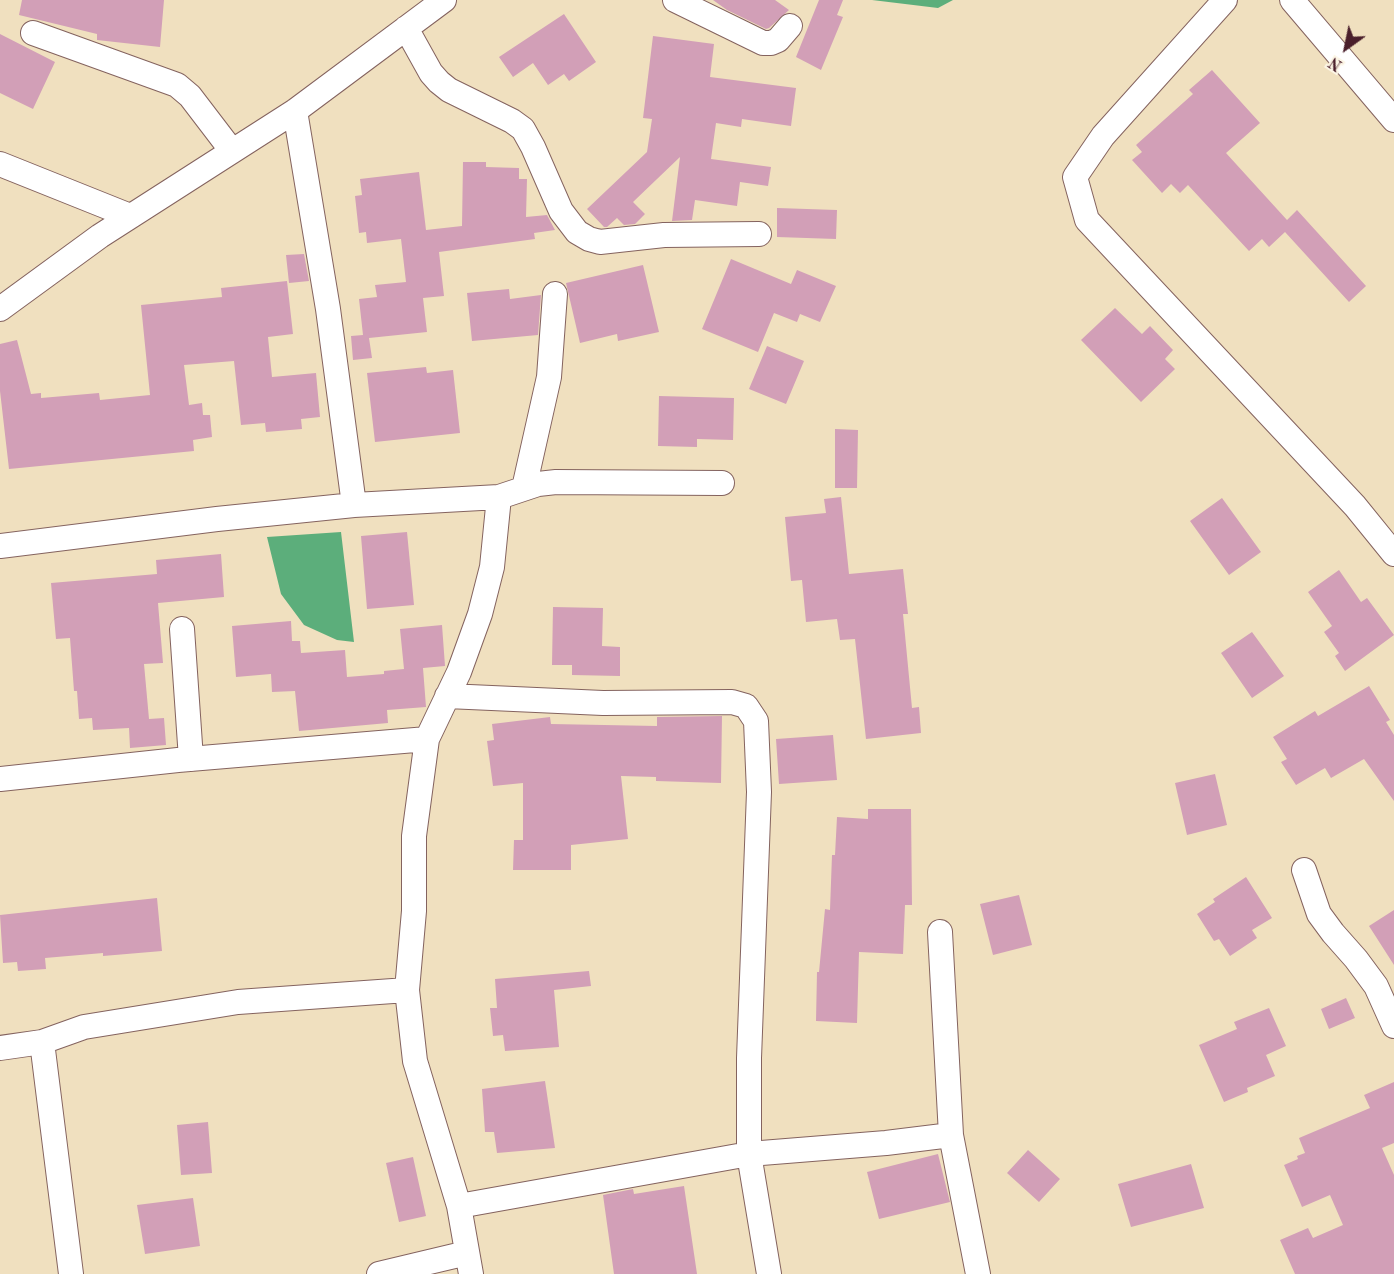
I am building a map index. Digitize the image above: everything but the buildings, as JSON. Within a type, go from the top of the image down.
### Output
[{"type":"street","points":[[0,309],[130,216],[295,111],[444,0]]},
{"type":"street","points":[[675,0],[763,43],[778,40],[790,26]]},
{"type":"street","points":[[1225,0],[1103,136],[1075,177],[1087,220],[1355,506],[1394,554]]},
{"type":"street","points":[[1293,0],[1394,120]]},
{"type":"street","points":[[406,28],[430,74],[439,82],[449,90],[512,121],[523,129],[561,211],[576,232],[600,242],[664,235],[759,234]]},
{"type":"street","points":[[33,33],[177,85],[190,96],[232,151]]},
{"type":"street","points":[[295,111],[328,309],[354,505]]},
{"type":"street","points":[[0,164],[130,216]]},
{"type":"street","points":[[524,488],[549,377],[555,294]]},
{"type":"street","points":[[0,546],[217,519],[354,505],[499,497],[524,488],[556,482],[722,483]]},
{"type":"street","points":[[379,1274],[469,1263],[459,1206],[415,1060],[407,990],[414,911],[414,836],[427,739],[459,672],[480,614],[492,567],[499,497]]},
{"type":"street","points":[[182,629],[192,759]]},
{"type":"street","points":[[447,696],[603,703],[732,702],[746,706],[756,721],[759,792],[749,1058],[749,1154],[769,1274]]},
{"type":"street","points":[[0,779],[192,759],[427,739]]},
{"type":"street","points":[[1304,870],[1319,914],[1376,986],[1394,1026]]},
{"type":"street","points":[[940,932],[951,1135],[978,1274]]},
{"type":"street","points":[[0,1048],[42,1042],[84,1027],[238,1002],[407,990]]},
{"type":"street","points":[[42,1042],[71,1274]]},
{"type":"street","points":[[459,1206],[749,1154],[886,1143],[951,1135]]},
{"type":"green space","points":[[872,0],[953,0],[938,8]]},
{"type":"green space","points":[[341,532],[354,642],[337,640],[304,625],[281,594],[267,537]]}]
